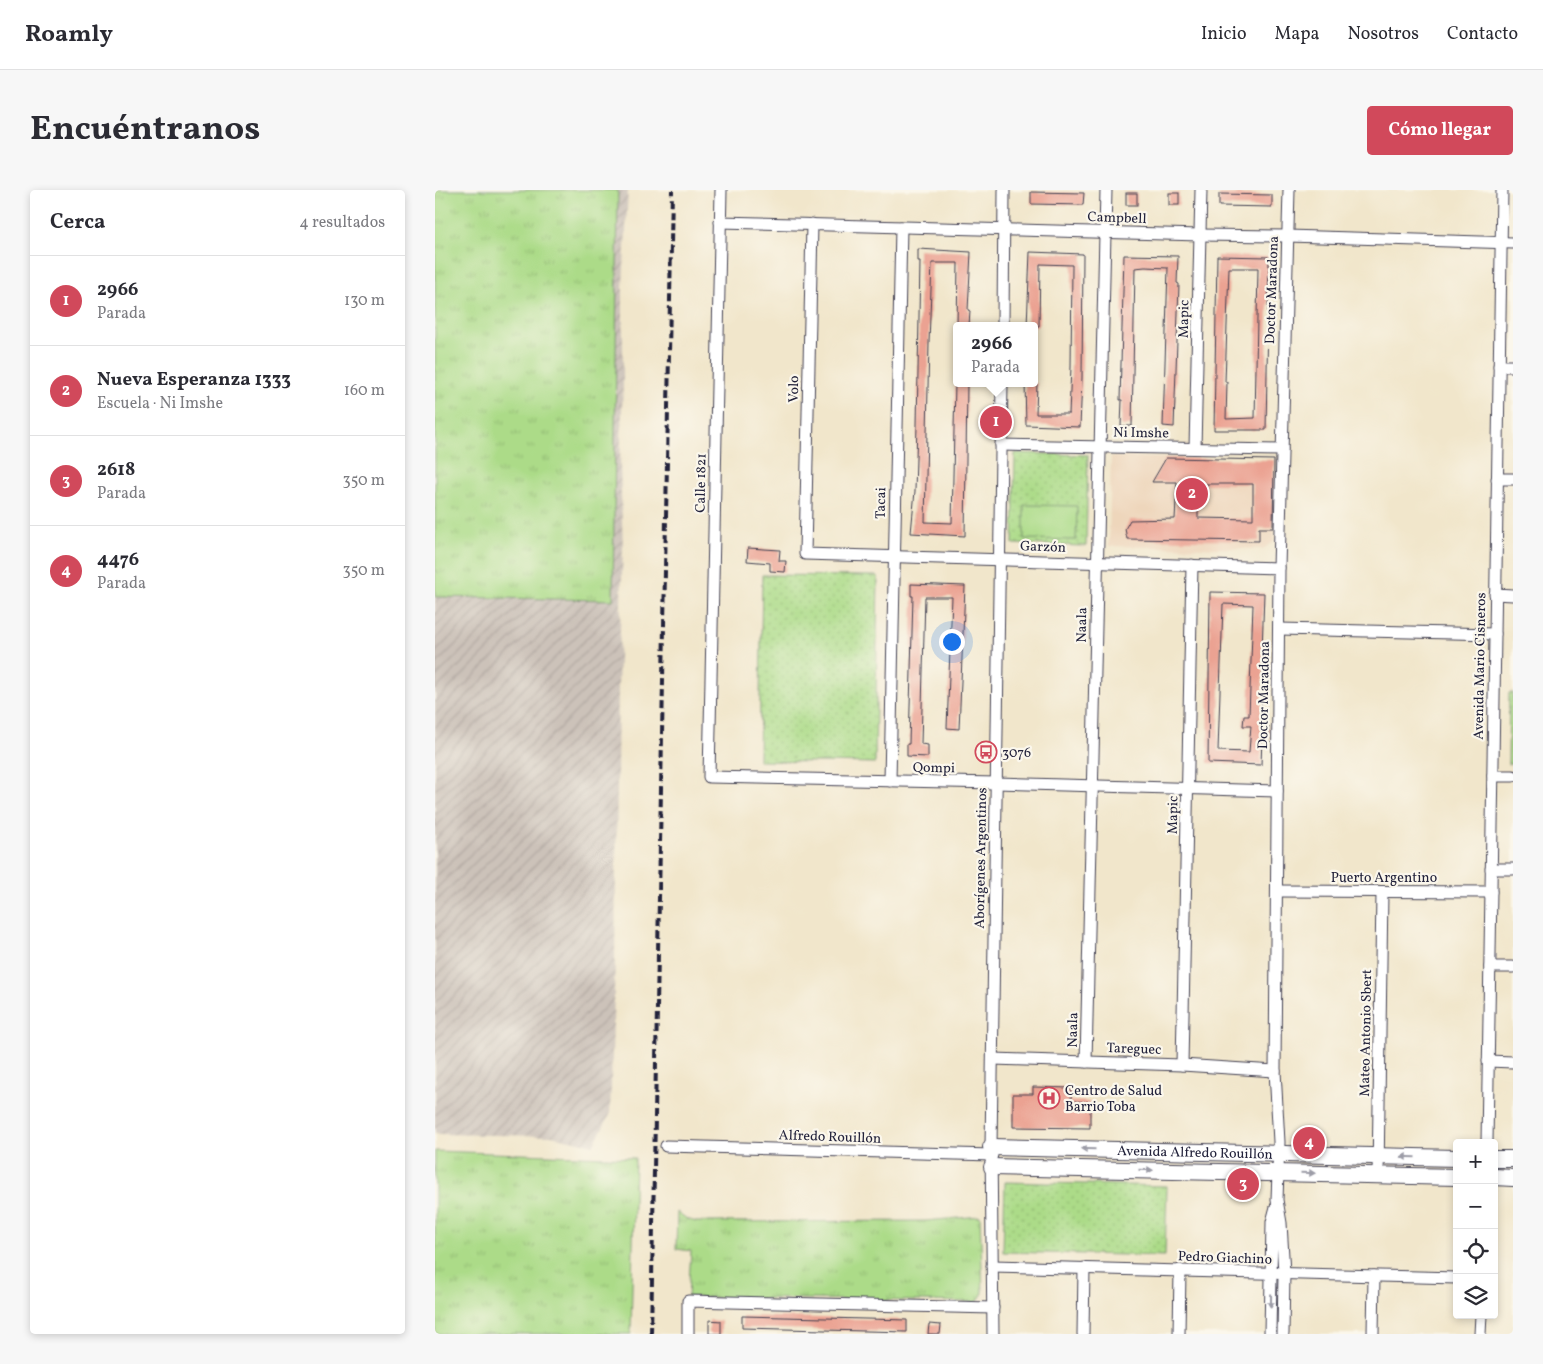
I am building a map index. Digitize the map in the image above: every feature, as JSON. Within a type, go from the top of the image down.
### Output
[{"type":"street","name":"Calle 1821","points":[[709,777],[721,190]]},
{"type":"street","points":[[1003,322],[1004,190]]},
{"type":"street","name":"Naala","points":[[1086,1062],[1106,190]]},
{"type":"street","name":"Mapic","points":[[1195,448],[1201,190]]},
{"type":"street","name":"Doctor Maradona","points":[[1283,1334],[1272,1222],[1277,1200],[1278,1173],[1275,1071],[1279,568],[1289,190]]},
{"type":"street","name":"Avenida Mario Cisneros","points":[[1487,1139],[1502,190]]},
{"type":"street","name":"Campbell","points":[[720,222],[1513,243]]},
{"type":"street","name":"Volo","points":[[805,554],[812,224]]},
{"type":"street","name":"Tacai","points":[[890,781],[901,227]]},
{"type":"street","points":[[1499,366],[1513,366]]},
{"type":"street","name":"Aborígenes Argentinos","points":[[993,1334],[992,1156],[1002,387]]},
{"type":"street","name":"Ni Imshe","points":[[1001,445],[1281,450]]},
{"type":"street","points":[[1497,479],[1513,479]]},
{"type":"street","name":"Garzón","points":[[805,554],[1279,568]]},
{"type":"street","name":"Mapic","points":[[1182,1064],[1193,566]]},
{"type":"street","points":[[1495,594],[1513,595]]},
{"type":"street","points":[[1280,630],[1495,634]]},
{"type":"street","points":[[1493,776],[1513,776]]},
{"type":"street","name":"Qompi","points":[[709,777],[996,783],[1277,792]]},
{"type":"street","points":[[1491,869],[1513,869]]},
{"type":"street","name":"Puerto Argentino","points":[[1277,891],[1491,892]]},
{"type":"street","name":"Mateo Antonio Sbert","points":[[1378,1175],[1382,892]]},
{"type":"street","points":[[1490,967],[1513,967]]},
{"type":"street","name":"Tareguec","points":[[993,1059],[1182,1064],[1275,1071]]},
{"type":"street","points":[[1488,1061],[1513,1062]]},
{"type":"street","name":"Alfredo Rouillón","points":[[666,1146],[992,1156]]},
{"type":"street","name":"Avenida Alfredo Rouillón","points":[[992,1156],[1278,1154],[1453,1158]]},
{"type":"street","name":"Avenida Alfredo Rouillón","points":[[992,1156],[1278,1173],[1453,1176]]},
{"type":"street","points":[[1498,1159],[1513,1159]]},
{"type":"street","points":[[1498,1177],[1513,1178]]},
{"type":"street","name":"Pedro Giachino","points":[[992,1266],[1453,1278]]},
{"type":"street","points":[[1083,1268],[1083,1334]]},
{"type":"street","points":[[1179,1334],[1180,1270]]},
{"type":"street","name":"Doctor Maradona","points":[[1270,1334],[1278,1273]]},
{"type":"street","points":[[1373,1334],[1374,1276]]},
{"type":"street","points":[[687,1334],[688,1302],[993,1308]]},
{"type":"street","points":[[1480,1334],[1481,1319]]},
{"type":"shaded area","points":[[435,190],[628,190],[623,287],[623,383],[620,466],[623,547],[618,687],[615,962],[610,1115],[593,1145],[551,1136],[435,1134]]},
{"type":"shaded area","points":[[1111,457],[1275,460],[1274,541],[1263,549],[1109,546]]},
{"type":"green space","points":[[435,190],[618,190],[613,600],[435,597]]},
{"type":"green space","points":[[1015,453],[1088,455],[1086,546],[1013,544]]},
{"type":"green space","points":[[1024,505],[1077,506],[1076,540],[1024,539]]},
{"type":"green space","points":[[762,575],[878,576],[875,763],[759,761]]},
{"type":"green space","points":[[1509,693],[1513,693],[1513,764],[1508,764]]},
{"type":"green space","points":[[435,1151],[635,1158],[631,1334],[435,1334]]},
{"type":"green space","points":[[1005,1182],[1167,1186],[1165,1256],[1003,1252]]},
{"type":"green space","points":[[677,1212],[687,1219],[696,1222],[925,1221],[980,1216],[983,1293],[977,1302],[688,1297],[691,1251],[676,1249]]},
{"type":"building","points":[[1031,192],[1084,193],[1083,205],[1031,204]]},
{"type":"building","points":[[1126,193],[1137,193],[1137,205],[1126,205]]},
{"type":"building","points":[[1169,193],[1179,193],[1179,205],[1169,205]]},
{"type":"building","points":[[1219,194],[1272,195],[1272,207],[1219,206]]},
{"type":"building","points":[[918,249],[971,252],[968,310],[970,311],[969,322],[957,322],[958,263],[932,263],[925,522],[952,523],[955,387],[967,387],[965,536],[911,533],[915,491],[917,426],[920,261],[918,261]]},
{"type":"building","points":[[1030,252],[1083,254],[1080,427],[1026,425],[1025,387],[1037,387],[1036,414],[1069,414],[1072,265],[1040,264],[1039,326],[1038,322],[1027,322]]},
{"type":"building","points":[[1124,255],[1178,256],[1177,283],[1179,284],[1174,427],[1163,426],[1168,268],[1145,267],[1135,268],[1132,426],[1121,426]]},
{"type":"building","points":[[1217,256],[1269,257],[1266,430],[1214,430]],"holes":[[[1229,268],[1258,268],[1255,418],[1226,419],[1227,382],[1225,382]]]},
{"type":"building","points":[[1166,458],[1274,460],[1273,528],[1259,528],[1259,541],[1127,539],[1125,529],[1130,520],[1175,519],[1177,482],[1152,482]],"holes":[[[1198,484],[1253,484],[1253,519],[1198,518]]]},
{"type":"building","points":[[748,548],[780,550],[779,561],[786,561],[785,572],[770,571],[770,563],[747,561]]},
{"type":"building","points":[[911,584],[965,586],[959,729],[947,728],[952,597],[925,597],[921,744],[928,745],[928,757],[907,756],[907,744],[909,744],[913,596],[911,596]]},
{"type":"building","points":[[1210,592],[1264,593],[1261,716],[1263,716],[1262,726],[1269,727],[1269,738],[1262,737],[1261,765],[1208,763]],"holes":[[[1223,604],[1253,605],[1249,716],[1244,716],[1243,726],[1251,726],[1249,752],[1218,751]]]},
{"type":"building","points":[[1033,1087],[1071,1088],[1071,1101],[1090,1102],[1090,1128],[1013,1127],[1013,1094],[1033,1094]]},
{"type":"building","points":[[742,1316],[907,1320],[907,1332],[742,1328]]},
{"type":"building","points":[[709,1320],[721,1321],[721,1334],[709,1334]]},
{"type":"building","points":[[929,1324],[941,1325],[940,1334],[928,1334]]},
{"type":"railway","points":[[651,1334],[672,190]]},
{"type":"place","name":"2966","points":[[996,422]]},
{"type":"place","name":"Nueva Esperanza 1333","points":[[1192,494]]},
{"type":"place","name":"3076","points":[[986,752]]},
{"type":"place","name":"Centro de Salud Barrio Toba","points":[[1049,1098]]},
{"type":"place","name":"4476","points":[[1309,1143]]},
{"type":"place","name":"2618","points":[[1243,1184]]}]
